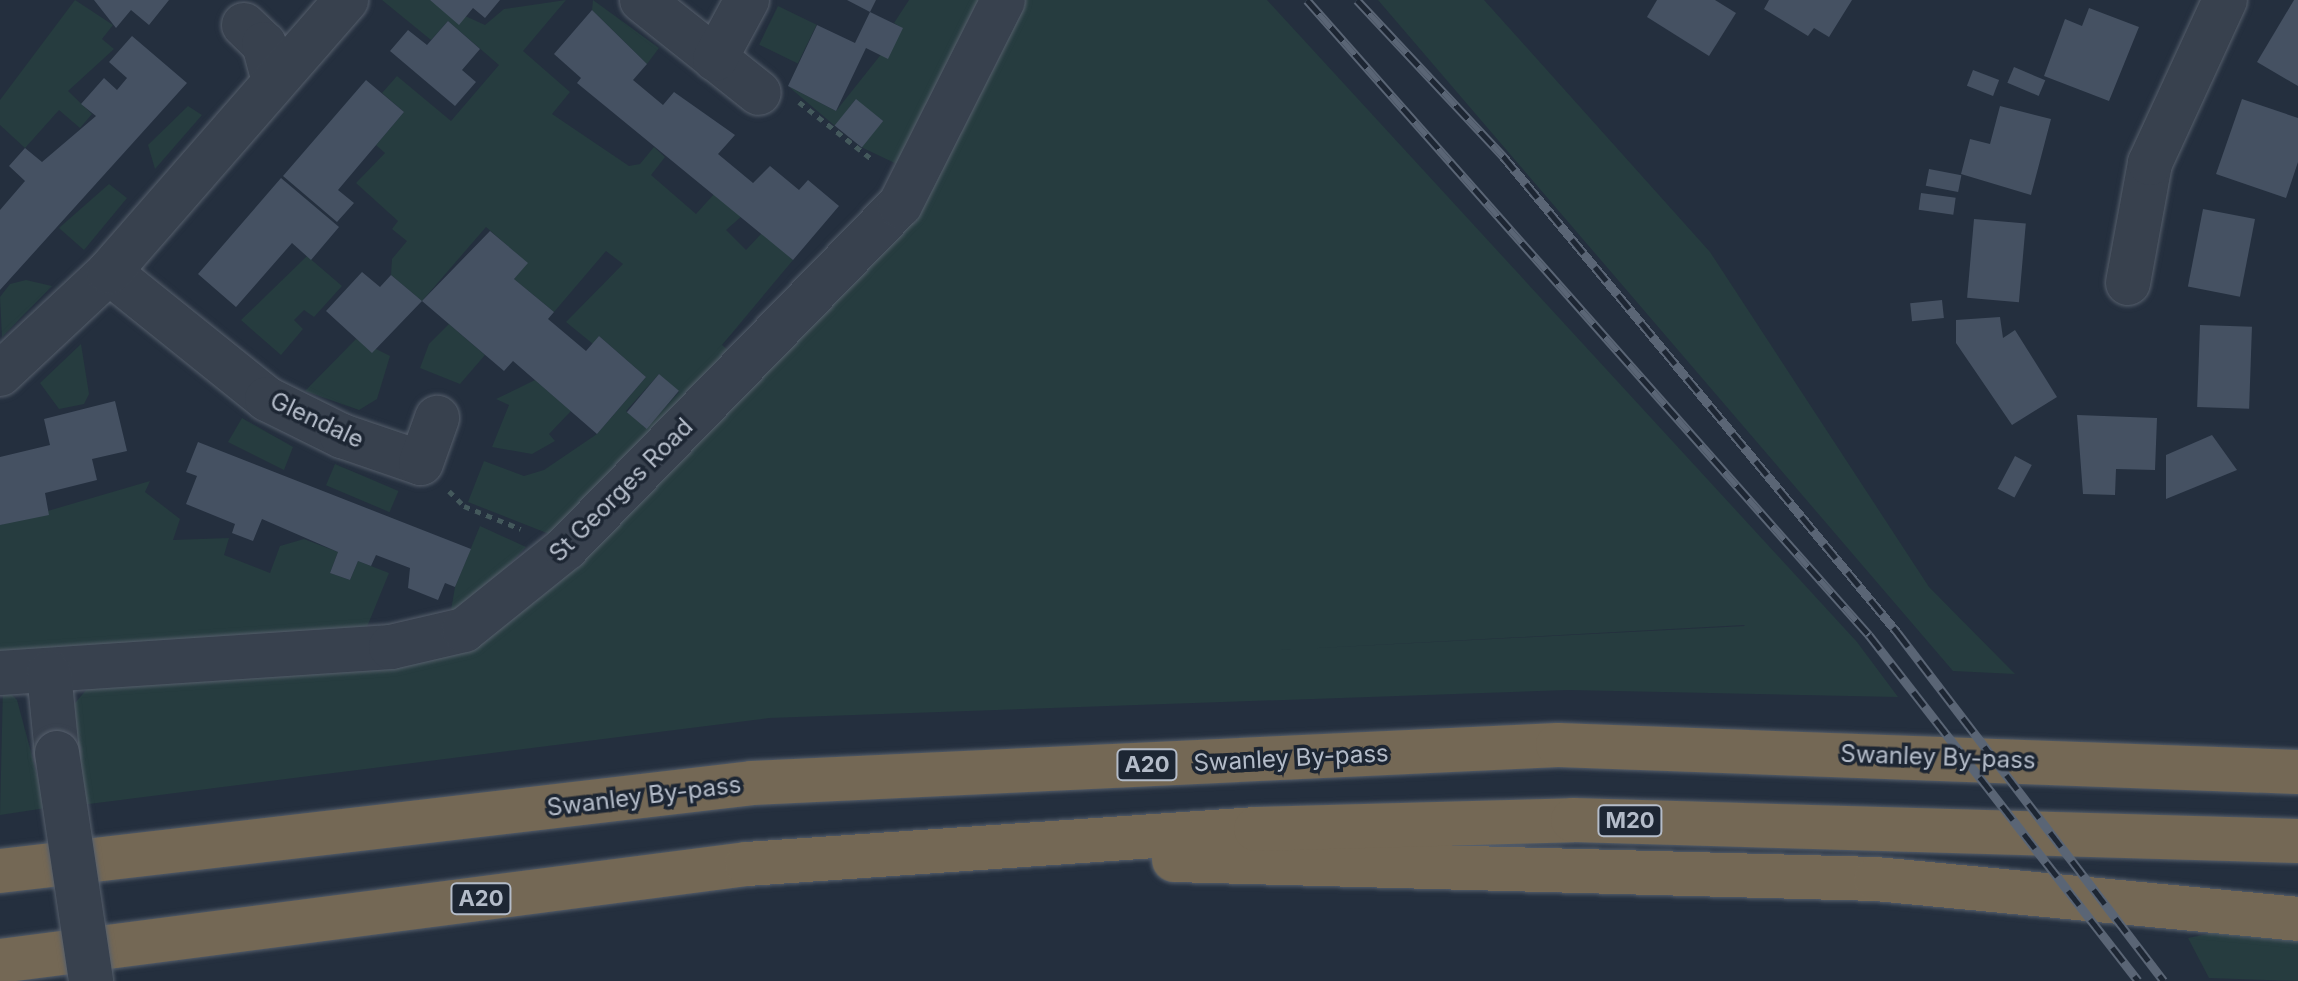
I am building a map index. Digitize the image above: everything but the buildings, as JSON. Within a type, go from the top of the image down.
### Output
[{"type":"highway","name":"Swanley By-pass","points":[[0,871],[752,783],[1558,745],[2298,772]]},
{"type":"highway","name":"M20","points":[[964,854],[1256,829],[1573,820],[2298,841]]},
{"type":"highway","name":"A20","points":[[0,961],[747,864],[964,854],[1876,879],[2298,919]]},
{"type":"street","points":[[0,374],[109,272],[346,0]]},
{"type":"street","points":[[642,0],[759,93]]},
{"type":"street","points":[[715,59],[747,0]]},
{"type":"street","name":"St Georges Road","points":[[0,673],[49,673],[391,647],[450,633],[523,588],[566,548],[900,205],[1003,0]]},
{"type":"street","points":[[2128,283],[2150,163],[2225,0]]},
{"type":"street","points":[[244,25],[264,44],[274,82]]},
{"type":"street","name":"Glendale","points":[[109,272],[267,399],[421,463]]},
{"type":"street","points":[[421,463],[437,418]]},
{"type":"street","points":[[49,673],[57,753],[91,981]]},
{"type":"path","points":[[759,93],[772,80],[866,156],[913,182]]},
{"type":"path","points":[[421,463],[464,506],[566,548]]},
{"type":"green space","points":[[75,0],[113,25],[102,39],[114,49],[68,91],[92,114],[80,128],[59,110],[25,148],[0,125],[0,100]]},
{"type":"green space","points":[[382,0],[430,0],[485,25],[504,9],[566,0],[523,51],[570,92],[552,114],[629,166],[640,164],[654,147],[665,157],[651,175],[696,214],[715,193],[742,216],[726,230],[746,250],[762,233],[793,260],[722,345],[728,350],[562,539],[468,502],[484,461],[524,476],[544,470],[597,434],[646,377],[599,336],[593,344],[566,322],[623,264],[606,251],[554,312],[514,279],[527,263],[486,227],[422,301],[391,275],[392,259],[407,241],[392,229],[398,221],[356,183],[385,153],[376,145],[404,112],[382,93],[397,76],[451,121],[499,65],[448,21],[431,40]],"holes":[[[659,374],[679,392],[646,428],[626,411]]]},
{"type":"green space","points":[[593,0],[659,48],[647,64],[592,10]]},
{"type":"green space","points":[[909,0],[986,0],[901,166],[861,147],[883,121],[855,100],[835,126],[788,86],[836,111],[902,28],[894,23]]},
{"type":"green space","points":[[1023,0],[1267,0],[1857,642],[1898,697],[1568,690],[769,718],[81,805],[70,709],[87,689],[461,633],[837,279]],"holes":[[[1744,625],[1745,626],[1303,649]]]},
{"type":"green space","points":[[1378,0],[1484,0],[1710,252],[1929,587],[2015,674],[1953,671]]},
{"type":"green space","points":[[778,6],[817,25],[798,63],[759,45]]},
{"type":"green space","points":[[188,106],[202,115],[155,169],[148,145]]},
{"type":"green space","points":[[109,184],[127,198],[84,250],[59,228]]},
{"type":"green space","points":[[307,256],[342,286],[314,317],[304,310],[294,320],[303,329],[281,355],[241,320]]},
{"type":"green space","points":[[26,280],[52,286],[2,337],[0,297],[10,284]]},
{"type":"green space","points":[[449,324],[485,355],[460,384],[420,368],[429,344]]},
{"type":"green space","points":[[356,339],[390,356],[377,399],[359,410],[305,391]]},
{"type":"green space","points":[[81,344],[89,394],[84,404],[59,409],[40,383]]},
{"type":"green space","points":[[535,380],[571,411],[549,434],[555,441],[532,454],[492,447],[509,405],[496,399]]},
{"type":"green space","points":[[242,418],[293,447],[284,470],[228,442]]},
{"type":"green space","points":[[335,464],[399,491],[390,512],[326,485]]},
{"type":"green space","points":[[150,481],[145,492],[180,519],[173,540],[229,538],[224,555],[270,573],[280,546],[304,539],[338,552],[330,573],[350,580],[358,561],[389,573],[360,644],[0,666],[0,525]]},
{"type":"green space","points":[[480,526],[526,547],[448,628],[455,587]]},
{"type":"green space","points":[[3,686],[17,700],[46,808],[0,815]]},
{"type":"green space","points":[[2226,930],[2298,938],[2298,981],[2209,978],[2188,938]]},
{"type":"railway","points":[[1307,0],[1869,635],[2138,981]]},
{"type":"railway","points":[[1357,0],[1503,156],[1897,632],[2164,981]]}]
